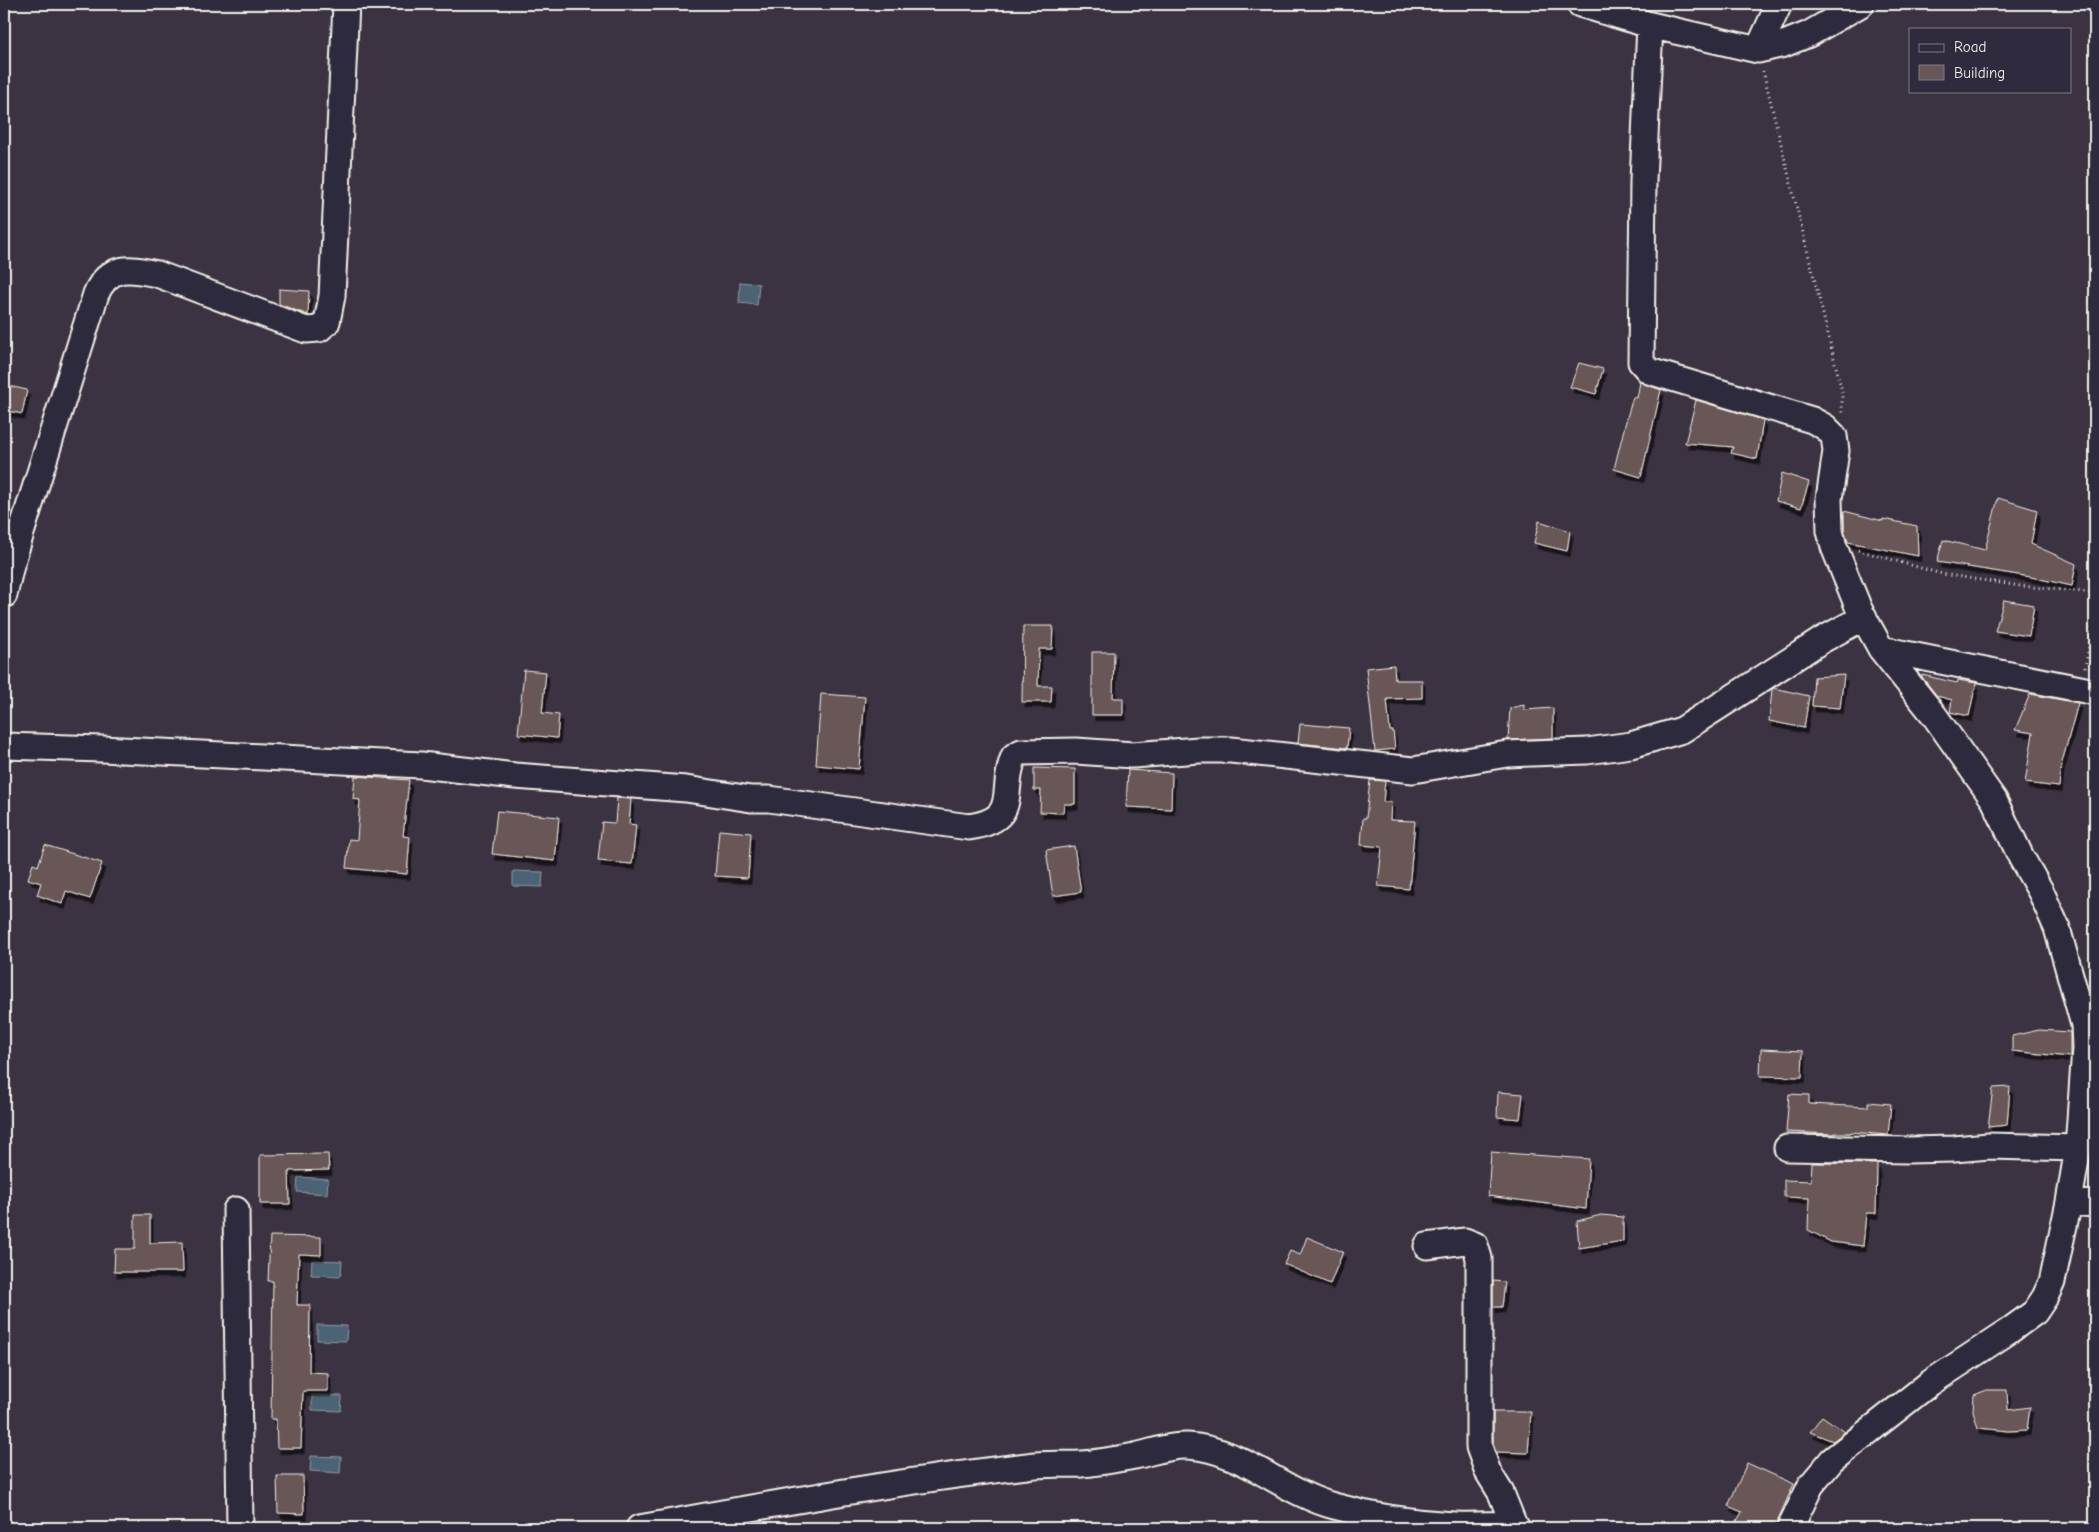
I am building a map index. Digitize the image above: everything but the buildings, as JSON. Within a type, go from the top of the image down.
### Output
[{"type":"street","points":[[4,595],[14,556],[96,294],[107,276],[127,269],[141,270],[166,277],[306,330],[319,329],[327,322],[330,315],[332,286],[346,4]]},
{"type":"street","points":[[1580,4],[1650,25],[1758,50],[1784,44],[1809,34],[1862,4]]},
{"type":"street","points":[[1758,50],[1780,4]]},
{"type":"street","points":[[1650,25],[1643,181],[1641,362],[1649,370],[1812,420],[1825,427],[1834,436],[1836,451],[1828,517],[1834,547],[1864,617],[1881,649],[1934,715],[1994,800],[2057,928],[2084,1025],[2084,1076],[2078,1148],[2069,1202],[2052,1282],[2035,1312],[1930,1383],[1832,1460],[1811,1485],[1790,1528]]},
{"type":"street","points":[[4,746],[421,765],[515,776],[686,789],[969,827],[986,824],[1000,816],[1006,801],[1010,764],[1014,756],[1022,752],[1076,752],[1133,756],[1199,750],[1231,750],[1413,770],[1507,754],[1586,751],[1632,745],[1682,730],[1808,649],[1864,617]]},
{"type":"street","points":[[1881,649],[2088,690]]},
{"type":"street","points":[[1788,1148],[1908,1150],[1989,1146],[2078,1148]]},
{"type":"street","points":[[2069,1202],[2095,1204]]},
{"type":"street","points":[[236,1210],[240,1528]]},
{"type":"street","points":[[1427,1246],[1465,1241],[1475,1245],[1479,1258],[1479,1447],[1488,1472],[1501,1493],[1516,1528]]},
{"type":"street","points":[[639,1528],[828,1495],[1030,1465],[1083,1464],[1136,1456],[1166,1448],[1188,1446],[1237,1458],[1298,1493],[1330,1506],[1404,1521],[1458,1525],[1492,1523],[1516,1528]]},
{"type":"path","points":[[1758,50],[1842,391],[1843,411],[1834,436]]},
{"type":"path","points":[[1834,547],[1849,547],[1942,574],[2020,586],[2095,593]]},
{"type":"path","points":[[2088,690],[2095,615]]},
{"type":"water","points":[[740,282],[759,284],[757,305],[739,303]]},
{"type":"water","points":[[513,871],[543,872],[542,887],[513,886]]},
{"type":"water","points":[[298,1177],[328,1179],[327,1194],[297,1192]]},
{"type":"water","points":[[312,1260],[342,1261],[341,1276],[311,1275]]},
{"type":"water","points":[[317,1325],[347,1326],[346,1341],[317,1340]]},
{"type":"water","points":[[312,1395],[342,1396],[341,1411],[312,1410]]},
{"type":"water","points":[[311,1456],[341,1457],[340,1473],[310,1471]]}]
